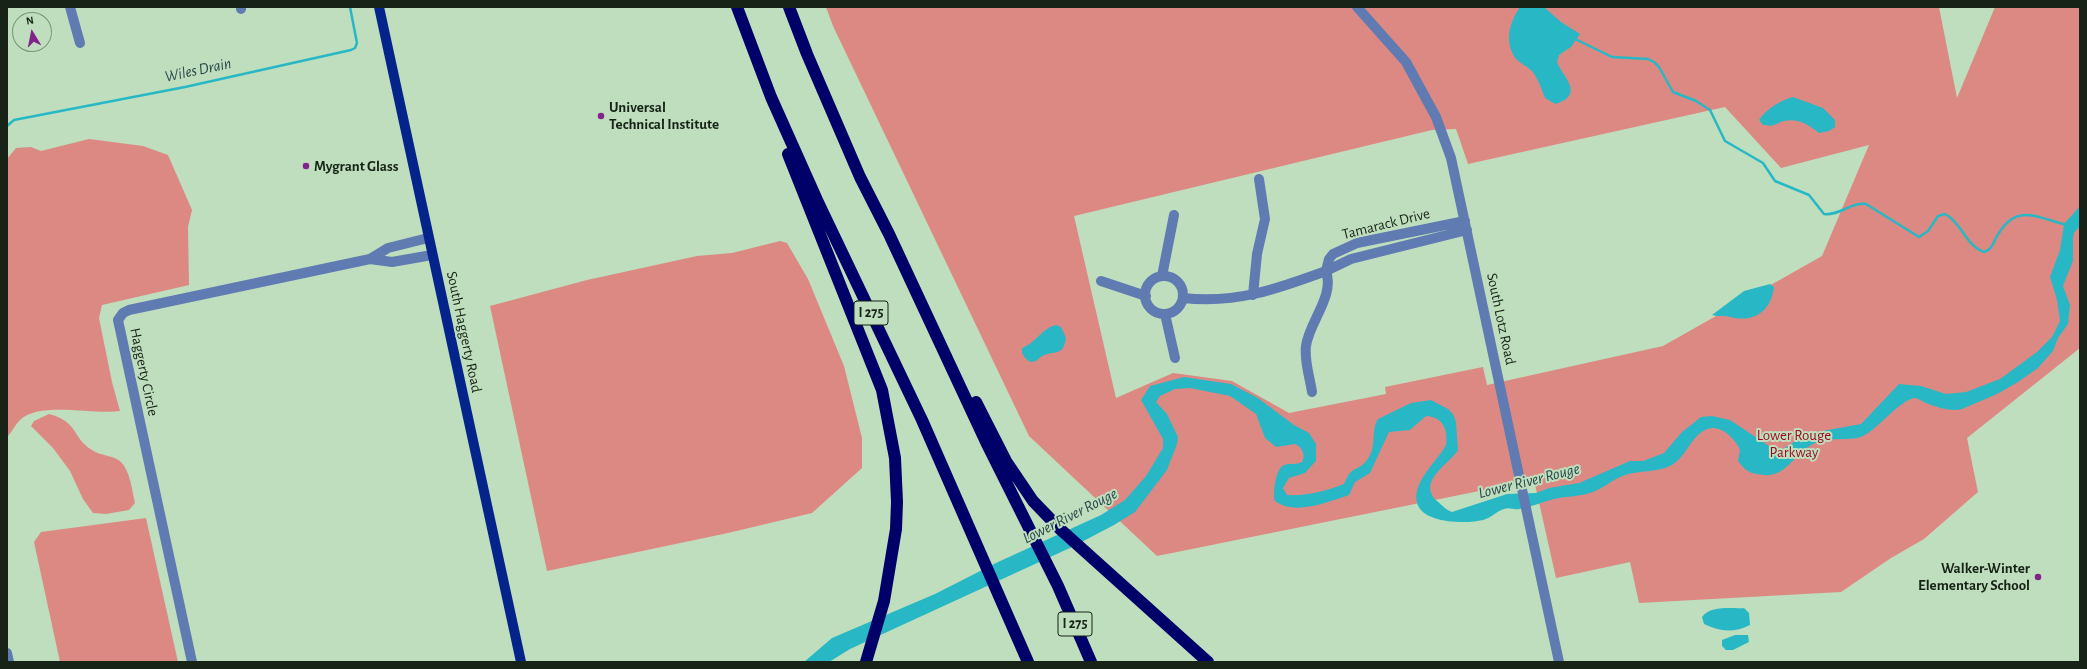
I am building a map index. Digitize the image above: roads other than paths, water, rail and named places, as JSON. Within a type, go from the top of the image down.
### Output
[{"type":"highway","name":"I 275","points":[[737,7],[770,97],[817,200],[919,413],[970,530],[1008,612],[1028,662]]},
{"type":"highway","name":"I 275","points":[[790,7],[807,54],[857,170],[889,234],[1018,507],[1058,586],[1091,662]]},
{"type":"highway","points":[[770,97],[784,144],[882,390],[895,458],[897,502],[896,529],[884,601],[866,662]]},
{"type":"highway","points":[[889,234],[917,282],[1006,461],[1033,501],[1060,529],[1208,662]]},
{"type":"main road","name":"South Haggerty Road","points":[[379,7],[521,662]]},
{"type":"street","points":[[70,7],[80,43]]},
{"type":"street","name":"South Lotz Road","points":[[1357,7],[1406,62],[1429,102],[1440,125],[1451,158],[1559,662]]},
{"type":"street","points":[[1253,295],[1258,254],[1265,219],[1259,179]]},
{"type":"street","points":[[1162,276],[1174,215]]},
{"type":"street","name":"Tamarack Drive","points":[[1326,271],[1329,259],[1333,254],[1351,246],[1466,225]]},
{"type":"street","name":"Tamarack Drive","points":[[1183,298],[1207,301],[1253,295],[1280,288],[1326,271],[1360,256],[1423,242],[1466,225]]},
{"type":"street","name":"Haggerty Circle","points":[[192,662],[118,320],[129,310],[370,259],[388,248],[428,238]]},
{"type":"street","name":"Haggerty Circle","points":[[370,259],[392,262],[432,255]]},
{"type":"street","points":[[1312,392],[1306,346],[1326,293],[1329,278],[1326,271]]},
{"type":"street","points":[[1162,276],[1173,278],[1178,282],[1183,292],[1183,298],[1177,309],[1165,314],[1150,307],[1146,296],[1146,291],[1152,281],[1162,276]]},
{"type":"street","points":[[1101,281],[1146,296]]},
{"type":"street","points":[[1165,314],[1174,358]]},
{"type":"street","points":[[7,653],[10,662]]},
{"type":"water","points":[[1520,7],[1544,7],[1561,22],[1580,34],[1571,47],[1559,55],[1557,62],[1570,85],[1571,91],[1569,96],[1555,104],[1545,98],[1539,83],[1531,70],[1519,62],[1512,53],[1509,33],[1513,19]]},
{"type":"water","points":[[1793,97],[1823,108],[1835,120],[1835,127],[1829,131],[1819,133],[1799,121],[1789,120],[1770,126],[1763,125],[1759,120],[1774,106]]},
{"type":"water","points":[[2080,206],[2080,226],[2074,233],[2073,238],[2073,261],[2063,286],[2070,305],[2068,324],[2058,338],[2053,351],[2038,368],[2018,382],[1997,394],[1962,409],[1944,409],[1930,405],[1916,398],[1909,400],[1903,403],[1863,436],[1853,439],[1827,440],[1815,443],[1800,453],[1782,470],[1775,474],[1767,475],[1754,473],[1744,468],[1738,461],[1740,450],[1733,439],[1725,432],[1713,428],[1700,433],[1678,461],[1666,468],[1625,475],[1588,494],[1554,499],[1519,509],[1506,508],[1483,520],[1457,522],[1436,519],[1421,510],[1417,503],[1416,495],[1422,479],[1446,445],[1445,429],[1437,419],[1426,416],[1410,430],[1389,432],[1370,473],[1355,482],[1349,495],[1322,504],[1302,508],[1292,507],[1275,501],[1274,487],[1281,467],[1286,464],[1302,462],[1304,457],[1300,447],[1295,444],[1276,447],[1265,438],[1256,414],[1230,396],[1190,388],[1175,389],[1160,396],[1156,402],[1167,414],[1178,437],[1177,444],[1167,470],[1135,512],[1072,547],[850,649],[829,662],[804,662],[832,638],[935,594],[998,562],[1101,515],[1125,500],[1146,476],[1163,448],[1163,439],[1141,400],[1150,386],[1184,377],[1231,384],[1258,398],[1294,425],[1309,433],[1316,444],[1316,461],[1305,473],[1289,478],[1283,488],[1287,495],[1302,495],[1330,489],[1344,484],[1351,472],[1364,464],[1368,459],[1372,451],[1375,427],[1378,419],[1411,403],[1431,400],[1448,409],[1453,414],[1456,422],[1458,450],[1437,473],[1430,486],[1432,494],[1437,501],[1452,512],[1507,494],[1536,493],[1549,488],[1579,483],[1630,461],[1643,461],[1664,453],[1682,432],[1701,417],[1712,416],[1730,420],[1772,448],[1783,449],[1806,434],[1861,424],[1899,384],[1921,386],[1946,394],[1966,392],[2000,379],[2037,352],[2052,337],[2060,321],[2057,300],[2050,277],[2060,250],[2064,224]]},
{"type":"water","points":[[1770,284],[1774,287],[1772,295],[1765,309],[1760,313],[1747,318],[1712,315],[1744,291]]},
{"type":"water","points":[[1056,325],[1061,327],[1066,338],[1063,348],[1058,352],[1042,356],[1035,361],[1030,362],[1025,358],[1022,348],[1031,343],[1047,329]]},
{"type":"water","points":[[1744,608],[1749,613],[1750,625],[1744,628],[1721,630],[1704,624],[1702,617],[1706,613],[1716,609]]},
{"type":"water","points":[[1735,635],[1748,635],[1749,642],[1733,650],[1726,650],[1722,646],[1722,640]]},
{"type":"waterway","name":"Wiles Drain","points":[[7,126],[14,120],[185,87],[351,50],[355,48],[357,43],[350,7]]},
{"type":"waterway","points":[[1573,38],[1612,57],[1648,59],[1654,62],[1659,67],[1673,92],[1696,101],[1710,110],[1725,141],[1763,163],[1775,181],[1809,195],[1824,214],[1835,213],[1855,205],[1866,204],[1919,237],[1928,231],[1938,216],[1945,214],[1956,223],[1973,245],[1984,252],[1992,246],[2003,227],[2018,216],[2035,216],[2067,225]]},
{"type":"place","name":"Universal Technical Institute","points":[[601,116]]},
{"type":"place","name":"Mygrant Glass","points":[[306,166]]},
{"type":"place","name":"Walker-Winter Elementary School","points":[[2038,577]]},
{"type":"park label","name":"Lower Rouge Parkway","points":[[1794,444]]},
{"type":"water label","name":"Lower River Rouge","points":[[1529,481]]},
{"type":"water label","name":"Lower River Rouge","points":[[1070,516]]}]
